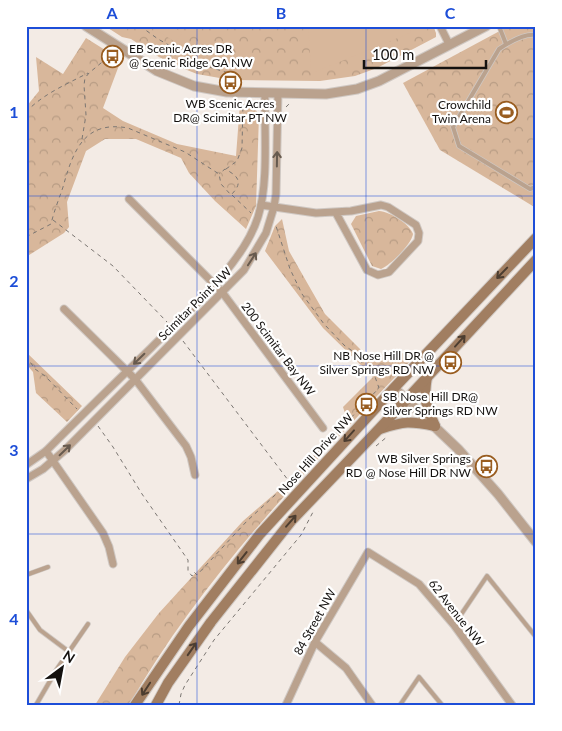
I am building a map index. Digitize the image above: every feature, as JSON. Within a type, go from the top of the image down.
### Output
[{"type":"main road","name":"Nose Hill Drive NW","points":[[136,705],[189,626],[260,534],[394,388],[536,238]]},
{"type":"main road","points":[[156,705],[168,684],[211,622],[292,520],[536,260]]},
{"type":"main road","points":[[427,377],[424,394],[435,426]]},
{"type":"main road","points":[[379,429],[412,421],[435,426]]},
{"type":"street","points":[[86,26],[156,71],[194,86],[227,92],[326,94],[357,89],[379,81],[486,26]]},
{"type":"street","points":[[440,26],[449,44]]},
{"type":"street","name":"Scimitar Point NW","points":[[26,465],[46,451],[214,283],[235,260],[248,240],[261,205],[263,192],[265,93]]},
{"type":"street","name":"Scimitar Point NW","points":[[26,479],[53,462],[180,336],[244,270],[251,260],[266,233],[274,207],[276,194],[278,93]]},
{"type":"street","name":"200 Scimitar Bay NW","points":[[130,199],[222,292],[323,428]]},
{"type":"street","points":[[261,205],[316,213],[336,213],[378,205],[384,206],[416,225],[419,233],[418,241],[389,272],[382,275],[374,274],[367,270],[336,213]]},
{"type":"street","points":[[64,309],[135,380],[186,446],[191,457],[195,475]]},
{"type":"street","points":[[394,388],[458,449],[498,494],[536,542]]},
{"type":"street","points":[[46,451],[103,533],[113,564]]},
{"type":"street","name":"62 Avenue NW","points":[[368,552],[419,584],[454,625],[512,705]]},
{"type":"street","name":"84 Street NW","points":[[286,705],[315,642],[368,552]]},
{"type":"street","points":[[315,642],[346,668],[372,705]]},
{"type":"lane","points":[[499,26],[506,44]]},
{"type":"lane","points":[[536,35],[530,34],[506,44],[499,50],[453,127],[459,146],[530,189],[536,187]]},
{"type":"lane","points":[[26,576],[48,567]]},
{"type":"lane","points":[[454,625],[487,576],[536,637]]},
{"type":"lane","points":[[26,611],[40,630],[68,652]]},
{"type":"lane","points":[[36,705],[68,652],[88,624]]},
{"type":"lane","points":[[400,705],[419,676],[442,705]]},
{"type":"path","points":[[140,26],[158,39],[176,47],[206,66],[238,76],[245,82]]},
{"type":"path","points":[[26,112],[55,90],[89,72],[110,56],[118,47]]},
{"type":"path","points":[[165,65],[176,47]]},
{"type":"path","points":[[26,236],[49,226],[52,220],[70,163],[82,140],[86,115],[84,85],[89,72]]},
{"type":"path","points":[[219,174],[237,161],[242,148],[243,102]]},
{"type":"path","points":[[284,110],[289,104]]},
{"type":"path","points":[[82,140],[100,128],[128,128],[185,152],[219,174],[221,184],[253,214]]},
{"type":"path","points":[[225,169],[238,178],[238,186],[232,195]]},
{"type":"path","points":[[52,220],[88,245],[113,266],[168,322]]},
{"type":"path","points":[[98,426],[188,560],[188,572],[192,576],[194,572],[197,575],[247,521],[286,486],[379,388],[374,374],[324,324],[302,294],[290,269],[275,223]]},
{"type":"path","points":[[183,340],[288,480],[284,484],[286,486]]},
{"type":"path","points":[[26,356],[35,369],[45,376],[79,410]]},
{"type":"path","points":[[376,446],[389,436]]},
{"type":"path","points":[[179,705],[185,685],[214,640],[301,535],[314,509]]},
{"type":"green space","points":[[105,26],[433,26],[436,37],[377,68],[355,76],[320,81],[231,80],[197,74],[177,66]]},
{"type":"green space","points":[[159,26],[172,26],[182,33],[175,42],[156,30]]},
{"type":"green space","points":[[308,26],[413,26],[410,33],[315,72],[311,69]]},
{"type":"green space","points":[[509,26],[536,26],[536,208],[440,150],[403,83]]},
{"type":"green space","points":[[86,38],[121,60],[103,108],[123,121],[177,144],[236,156],[240,103],[250,105],[255,109],[259,115],[256,206],[246,229],[215,201],[189,173],[181,158],[136,139],[105,139],[86,151],[67,202],[69,227],[64,233],[26,257],[26,107],[39,91],[36,57],[63,74]]},
{"type":"green space","points":[[379,211],[399,219],[408,226],[413,234],[409,243],[400,253],[381,269],[372,266],[351,224],[356,216]]},
{"type":"green space","points":[[282,219],[289,251],[325,314],[366,355],[409,353],[414,357],[298,480],[225,566],[159,657],[129,705],[95,705],[125,657],[159,613],[243,521],[286,484],[347,420],[343,407],[373,377],[323,328],[265,251],[275,226]]},
{"type":"green space","points":[[26,352],[82,406],[67,422],[36,393],[33,372],[26,364]]},
{"type":"place","name":"EB Scenic Acres DR @ Scenic Ridge GA NW","points":[[113,56]]},
{"type":"place","name":"WB Scenic Acres DR@ Scimitar PT NW","points":[[230,83]]},
{"type":"place","name":"Crowchild Twin Arena","points":[[507,112]]},
{"type":"place","name":"NB Nose Hill DR @ Silver Springs RD NW","points":[[450,363]]},
{"type":"place","name":"SB Nose Hill DR@ Silver Springs RD NW","points":[[367,404]]},
{"type":"place","name":"WB Silver Springs RD @ Nose Hill DR NW","points":[[487,466]]}]
